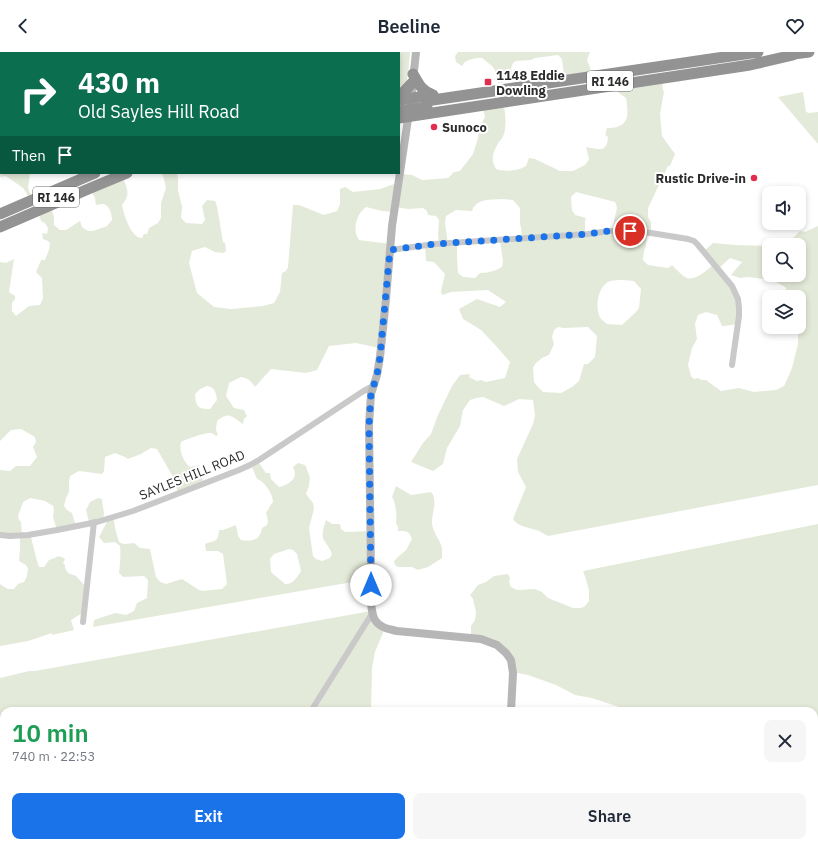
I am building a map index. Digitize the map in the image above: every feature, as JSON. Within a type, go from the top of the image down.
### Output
[{"type":"highway","points":[[400,99],[429,101],[722,52]]},
{"type":"highway","name":"RI 146","points":[[400,106],[758,52]]},
{"type":"highway","name":"RI 146","points":[[402,115],[429,101],[809,52]]},
{"type":"highway","points":[[402,115],[750,65],[793,54]]},
{"type":"highway","points":[[400,97],[412,79],[426,92],[429,101]]},
{"type":"highway","points":[[0,208],[80,174]]},
{"type":"highway","name":"RI 146","points":[[0,214],[92,174]]},
{"type":"highway","name":"RI 146","points":[[0,221],[111,174]]},
{"type":"highway","points":[[0,227],[125,174]]},
{"type":"street","points":[[400,137],[402,115],[411,99],[416,52]]},
{"type":"street","points":[[397,174],[380,357],[377,375],[371,394],[369,425],[371,597],[373,612],[375,621],[388,629],[481,639],[502,648],[509,657],[513,669],[511,707]]},
{"type":"street","points":[[390,250],[435,244],[588,234],[609,231],[651,233],[694,241],[732,286],[738,299],[739,316],[732,365]]},
{"type":"street","name":"SAYLES HILL ROAD","points":[[0,535],[28,535],[94,522],[133,511],[250,466],[373,386]]},
{"type":"street","points":[[83,622],[94,522]]},
{"type":"street","points":[[314,707],[373,612]]},
{"type":"green space","points":[[400,52],[410,52],[406,84],[400,93]]},
{"type":"green space","points":[[458,52],[590,52],[587,60],[590,67],[590,72],[564,75],[562,59],[558,55],[516,61],[513,63],[511,68],[513,81],[500,83],[497,82],[495,70],[482,58],[469,60],[462,66],[456,62],[455,56]]},
{"type":"green space","points":[[662,82],[664,92],[660,114],[662,136],[675,154],[648,208],[648,217],[651,222],[651,234],[647,235],[643,260],[648,265],[668,268],[672,265],[683,276],[690,279],[701,274],[713,265],[703,252],[713,243],[762,246],[762,279],[749,277],[740,278],[731,275],[742,262],[730,258],[718,269],[736,296],[738,324],[722,326],[717,315],[706,312],[698,315],[695,324],[697,339],[692,348],[688,365],[691,376],[694,379],[698,378],[701,380],[706,380],[721,391],[739,388],[754,392],[776,390],[784,386],[792,368],[798,344],[798,334],[806,334],[806,290],[787,290],[785,287],[776,282],[806,282],[806,238],[793,238],[800,231],[805,232],[818,226],[818,485],[548,536],[538,530],[520,525],[513,519],[526,487],[518,472],[517,459],[533,424],[535,415],[533,400],[519,399],[504,406],[483,397],[470,400],[463,410],[460,426],[447,448],[443,464],[433,471],[411,462],[423,443],[431,434],[438,415],[452,386],[460,375],[470,374],[469,377],[477,381],[481,380],[486,382],[505,378],[510,362],[481,330],[463,319],[459,309],[477,299],[500,307],[506,302],[488,290],[451,292],[442,295],[441,291],[445,274],[434,262],[426,261],[425,247],[439,245],[439,220],[436,216],[428,215],[427,211],[423,208],[408,209],[396,207],[394,212],[366,207],[360,214],[356,223],[356,232],[359,240],[390,244],[379,348],[356,343],[329,346],[317,370],[306,373],[271,369],[255,387],[249,380],[241,377],[229,383],[226,396],[234,408],[244,410],[247,416],[244,419],[243,424],[227,415],[217,421],[216,430],[218,435],[216,436],[212,433],[207,433],[181,442],[181,452],[184,459],[190,467],[199,465],[204,484],[178,493],[173,477],[157,449],[151,448],[128,459],[115,453],[105,457],[104,471],[102,474],[79,471],[70,476],[69,492],[64,506],[72,513],[76,526],[57,530],[53,517],[53,506],[45,501],[30,498],[23,502],[18,516],[21,522],[22,535],[31,537],[39,567],[44,567],[49,560],[57,557],[65,559],[63,563],[68,573],[76,576],[86,587],[84,612],[71,620],[74,630],[52,635],[52,633],[28,641],[0,646],[0,584],[8,589],[14,589],[18,584],[24,582],[28,569],[26,565],[19,561],[20,538],[0,535],[0,470],[10,471],[16,466],[30,466],[37,457],[33,447],[36,442],[35,437],[21,429],[11,430],[0,441],[0,262],[6,263],[14,259],[9,292],[15,296],[12,303],[12,311],[16,316],[29,306],[40,305],[43,298],[42,278],[36,272],[41,260],[45,260],[50,243],[43,239],[42,233],[47,234],[48,228],[45,223],[41,221],[37,209],[49,204],[54,216],[54,225],[60,230],[66,230],[80,221],[82,227],[88,231],[93,231],[107,226],[112,220],[110,210],[103,204],[96,205],[95,198],[89,187],[122,174],[127,190],[127,197],[122,205],[124,214],[131,230],[138,237],[142,238],[144,234],[147,234],[149,228],[158,223],[161,218],[161,203],[166,188],[162,174],[177,174],[178,190],[182,207],[181,218],[186,223],[202,224],[205,220],[202,206],[207,200],[215,201],[223,242],[225,243],[226,251],[223,253],[215,252],[205,247],[192,251],[189,263],[197,293],[214,307],[231,309],[263,306],[274,303],[280,292],[282,273],[286,271],[288,267],[293,205],[299,205],[324,215],[337,211],[340,204],[340,189],[345,187],[353,192],[380,189],[397,183],[402,174],[412,175],[422,180],[448,178],[454,172],[460,171],[473,154],[478,138],[479,128],[485,117],[483,108],[504,108],[505,111],[504,134],[495,149],[493,156],[493,162],[496,169],[508,171],[520,169],[526,166],[529,158],[535,159],[560,171],[573,171],[585,165],[588,161],[589,159],[586,147],[603,149],[607,144],[607,128],[620,126],[626,120],[626,98],[615,90]],"holes":[[[576,192],[615,202],[617,209],[614,221],[614,232],[585,233],[586,218],[575,215],[572,210],[571,197]],[[484,200],[513,200],[520,208],[522,238],[500,241],[503,261],[502,267],[491,272],[480,273],[475,278],[463,277],[458,273],[457,245],[448,244],[445,223],[446,216],[456,210],[472,211],[477,204]],[[620,280],[634,281],[641,289],[639,308],[622,325],[607,324],[602,320],[597,306],[599,295],[606,283]],[[558,327],[588,327],[597,336],[595,357],[588,364],[584,364],[579,381],[572,387],[561,393],[543,392],[534,382],[533,368],[542,358],[549,355],[554,344],[552,337],[554,330]],[[207,386],[215,391],[217,400],[210,409],[198,406],[195,394],[200,389]]]},
{"type":"green space","points":[[803,92],[806,112],[818,112],[818,144],[778,97]]},
{"type":"green space","points":[[0,174],[30,174],[28,188],[31,196],[29,197],[23,188],[6,176],[0,177]]},
{"type":"green space","points":[[259,463],[266,473],[270,473],[271,479],[279,487],[292,481],[295,477],[293,467],[298,463],[305,465],[310,478],[306,494],[313,503],[314,509],[309,528],[313,556],[322,561],[330,558],[332,554],[323,537],[326,520],[332,524],[340,524],[341,529],[345,532],[369,531],[370,579],[93,627],[94,620],[115,613],[126,615],[134,611],[137,603],[147,598],[148,580],[144,576],[123,577],[119,573],[120,546],[115,542],[104,543],[99,537],[109,518],[114,518],[120,543],[134,543],[140,548],[150,549],[156,577],[160,582],[166,584],[182,579],[202,591],[222,589],[227,584],[223,554],[218,551],[206,551],[205,544],[217,539],[219,530],[236,525],[238,536],[241,540],[249,541],[258,538],[262,528],[267,525],[268,521],[266,513],[273,502],[270,492],[260,480],[257,479],[252,467]],"holes":[[[289,549],[293,550],[297,554],[301,571],[293,582],[285,584],[271,572],[270,559],[274,554]]]},
{"type":"green space","points":[[396,486],[411,495],[431,492],[433,495],[434,502],[432,526],[442,548],[442,558],[428,567],[418,570],[412,567],[398,567],[395,565],[394,561],[406,550],[412,539],[409,533],[405,531],[398,531],[395,506],[392,497]]},
{"type":"green space","points":[[98,498],[102,499],[104,513],[103,519],[89,522],[86,510],[90,502]]},
{"type":"green space","points":[[818,524],[818,707],[619,707],[592,698],[575,695],[556,685],[528,675],[513,672],[501,648],[471,636],[471,626],[475,620],[476,612],[473,599],[470,595],[478,585],[486,582],[494,576],[508,574],[511,587],[517,590],[535,589],[542,592],[548,598],[573,608],[581,608],[589,601],[589,591],[583,571]]},
{"type":"green space","points":[[371,611],[385,628],[375,652],[372,668],[371,707],[0,707],[0,678]]},
{"type":"place","name":"1148 Eddie Dowling","points":[[488,82]]},
{"type":"place","name":"Sunoco","points":[[434,127]]},
{"type":"place","name":"Rustic Drive-in","points":[[754,178]]},
{"type":"route","points":[[371,585],[369,425],[371,394],[377,375],[380,357],[390,250],[435,244],[588,234],[609,231],[630,231]]}]
